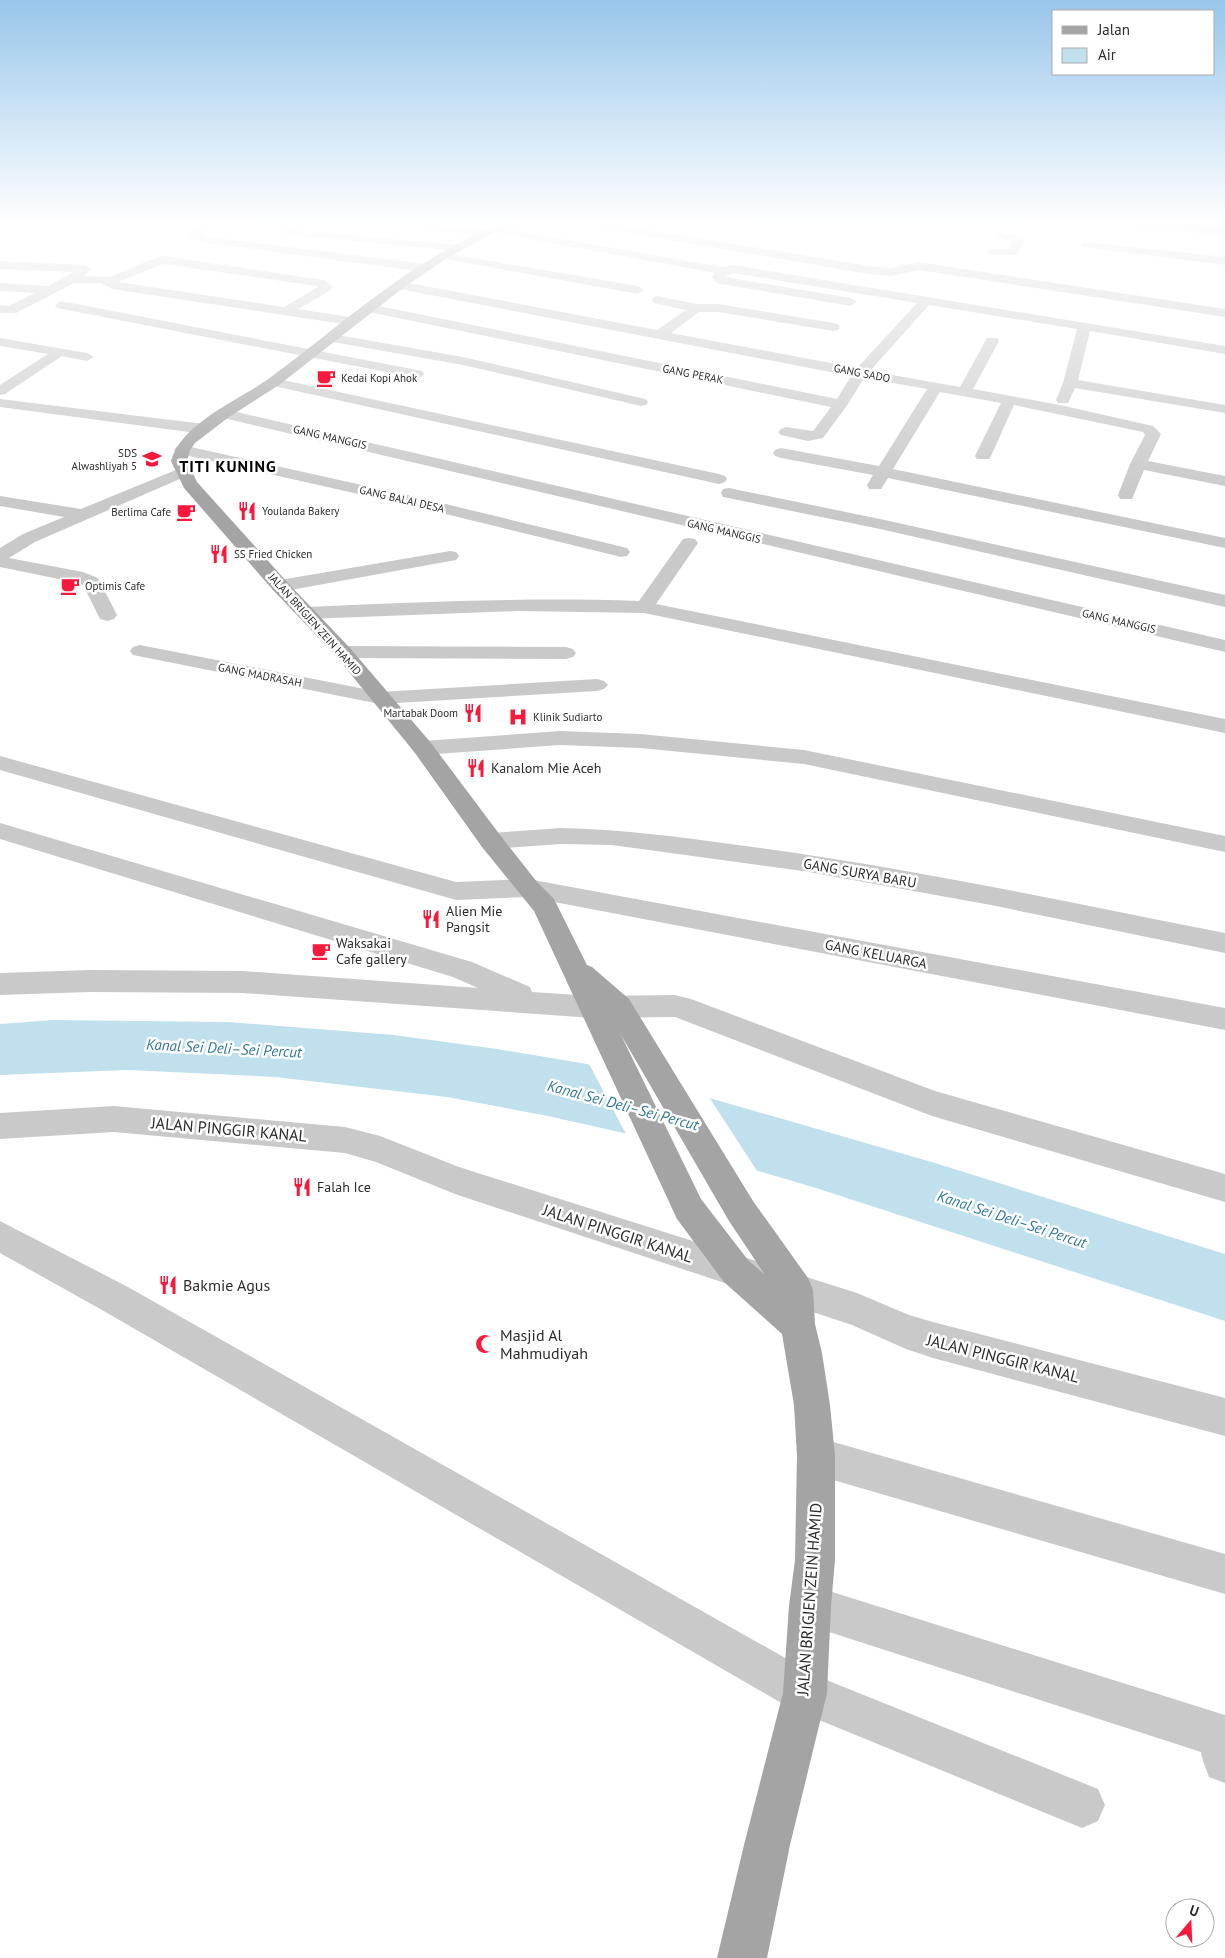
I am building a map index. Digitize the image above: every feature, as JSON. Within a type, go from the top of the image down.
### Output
[{"type":"main road","points":[[183,472],[179,461],[182,450],[189,440],[224,414],[274,382],[363,312]]},
{"type":"main road","name":"JALAN BRIGJEN ZEIN HAMID","points":[[183,472],[190,484],[280,586],[343,652],[423,748],[528,888],[545,906],[570,962],[608,1010],[741,1210],[796,1307],[812,1405],[816,1456],[815,1560],[810,1606],[805,1693],[767,1846],[742,1958]]},
{"type":"main road","name":"JALAN BRIGJEN ZEIN HAMID","points":[[608,1010],[689,1209],[736,1271],[796,1307]]},
{"type":"street","points":[[95,312],[417,374]]},
{"type":"street","points":[[295,312],[350,321]]},
{"type":"street","name":"GANG PERAK","points":[[391,312],[841,404]]},
{"type":"street","name":"GANG SADO","points":[[546,312],[860,373],[1010,399],[1152,431],[1153,434],[1138,464]]},
{"type":"street","points":[[662,334],[690,312]]},
{"type":"street","points":[[744,312],[833,327]]},
{"type":"street","points":[[786,432],[808,436],[818,435],[841,404],[860,373],[915,312]]},
{"type":"street","points":[[997,312],[1225,350]]},
{"type":"street","points":[[1060,409],[1070,383],[1084,326]]},
{"type":"street","points":[[330,338],[463,361],[641,402]]},
{"type":"street","points":[[965,391],[992,341]]},
{"type":"street","points":[[0,342],[87,357]]},
{"type":"street","points":[[0,391],[60,352]]},
{"type":"street","points":[[535,378],[552,366]]},
{"type":"street","points":[[499,382],[512,372]]},
{"type":"street","points":[[274,382],[724,486],[868,543],[1225,601]]},
{"type":"street","points":[[1070,383],[1225,409]]},
{"type":"street","points":[[873,489],[936,387]]},
{"type":"street","points":[[983,456],[1010,399]]},
{"type":"street","points":[[0,403],[204,429]]},
{"type":"street","name":"GANG MANGGIS","points":[[224,414],[411,456],[868,543],[1225,646]]},
{"type":"street","name":"GANG BALAI DESA","points":[[182,450],[425,504],[621,552]]},
{"type":"street","points":[[781,453],[885,472],[1225,543]]},
{"type":"street","points":[[1126,495],[1138,464],[1225,481]]},
{"type":"street","points":[[0,556],[29,538],[183,472]]},
{"type":"street","points":[[0,501],[84,515]]},
{"type":"street","points":[[0,533],[29,538]]},
{"type":"street","points":[[644,607],[689,543]]},
{"type":"street","points":[[280,586],[450,556]]},
{"type":"street","points":[[0,562],[83,578],[91,582],[107,615]]},
{"type":"street","points":[[307,613],[489,606],[608,605],[644,607],[1225,726]]},
{"type":"street","name":"GANG MADRASAH","points":[[140,651],[380,698],[597,685]]},
{"type":"street","points":[[343,652],[566,653]]},
{"type":"street","points":[[423,748],[560,738],[640,741],[804,757],[1225,844]]},
{"type":"street","name":"GANG KELUARGA","points":[[0,763],[456,891],[528,888],[1225,1019]]},
{"type":"street","points":[[0,831],[462,969],[536,1002]]},
{"type":"street","name":"GANG SURYA BARU","points":[[491,840],[561,836],[612,837],[803,862],[991,896],[1225,943]]},
{"type":"street","points":[[0,984],[100,981],[243,982],[392,994],[536,1002],[608,1010],[675,1006],[691,1010],[932,1103],[1225,1188]]},
{"type":"street","name":"JALAN PINGGIR KANAL","points":[[0,1126],[114,1119],[345,1140],[380,1150],[455,1180],[736,1271]]},
{"type":"street","points":[[0,1236],[114,1298],[805,1693],[1082,1805]]},
{"type":"street","name":"JALAN PINGGIR KANAL","points":[[796,1307],[857,1310],[906,1332],[933,1340],[1225,1416]]},
{"type":"street","points":[[816,1456],[1225,1574]]},
{"type":"street","points":[[810,1606],[1224,1745]]},
{"type":"water","name":"Kanal Sei Deli–Sei Percut","points":[[52,1020],[228,1022],[394,1035],[497,1049],[599,1066],[935,1163],[1225,1254],[1225,1321],[816,1188],[650,1139],[548,1116],[447,1097],[275,1077],[128,1070],[0,1075],[0,1024]]},
{"type":"pier","points":[[588,1062],[707,1094],[759,1174],[627,1136]]},
{"type":"place","name":"Kedai Kopi Ahok","points":[[326,378]]},
{"type":"place","name":"SDS Alwashliyah 5","points":[[152,459]]},
{"type":"place","name":"Youlanda Bakery","points":[[247,511]]},
{"type":"place","name":"Berlima Cafe","points":[[186,512]]},
{"type":"place","name":"SS Fried Chicken","points":[[219,554]]},
{"type":"place","name":"Optimis Cafe","points":[[70,586]]},
{"type":"place","name":"Martabak Doom","points":[[473,713]]},
{"type":"place","name":"Klinik Sudiarto","points":[[518,717]]},
{"type":"place","name":"Kanalom Mie Aceh","points":[[476,768]]},
{"type":"place","name":"Alien Mie Pangsit","points":[[431,919]]},
{"type":"place","name":"Waksakai Cafe gallery","points":[[321,951]]},
{"type":"place","name":"Falah Ice","points":[[302,1187]]},
{"type":"place","name":"Bakmie Agus","points":[[168,1285]]},
{"type":"place","name":"Masjid Al Mahmudiyah","points":[[485,1344]]},
{"type":"district","name":"TITI KUNING","points":[[228,466]]}]
